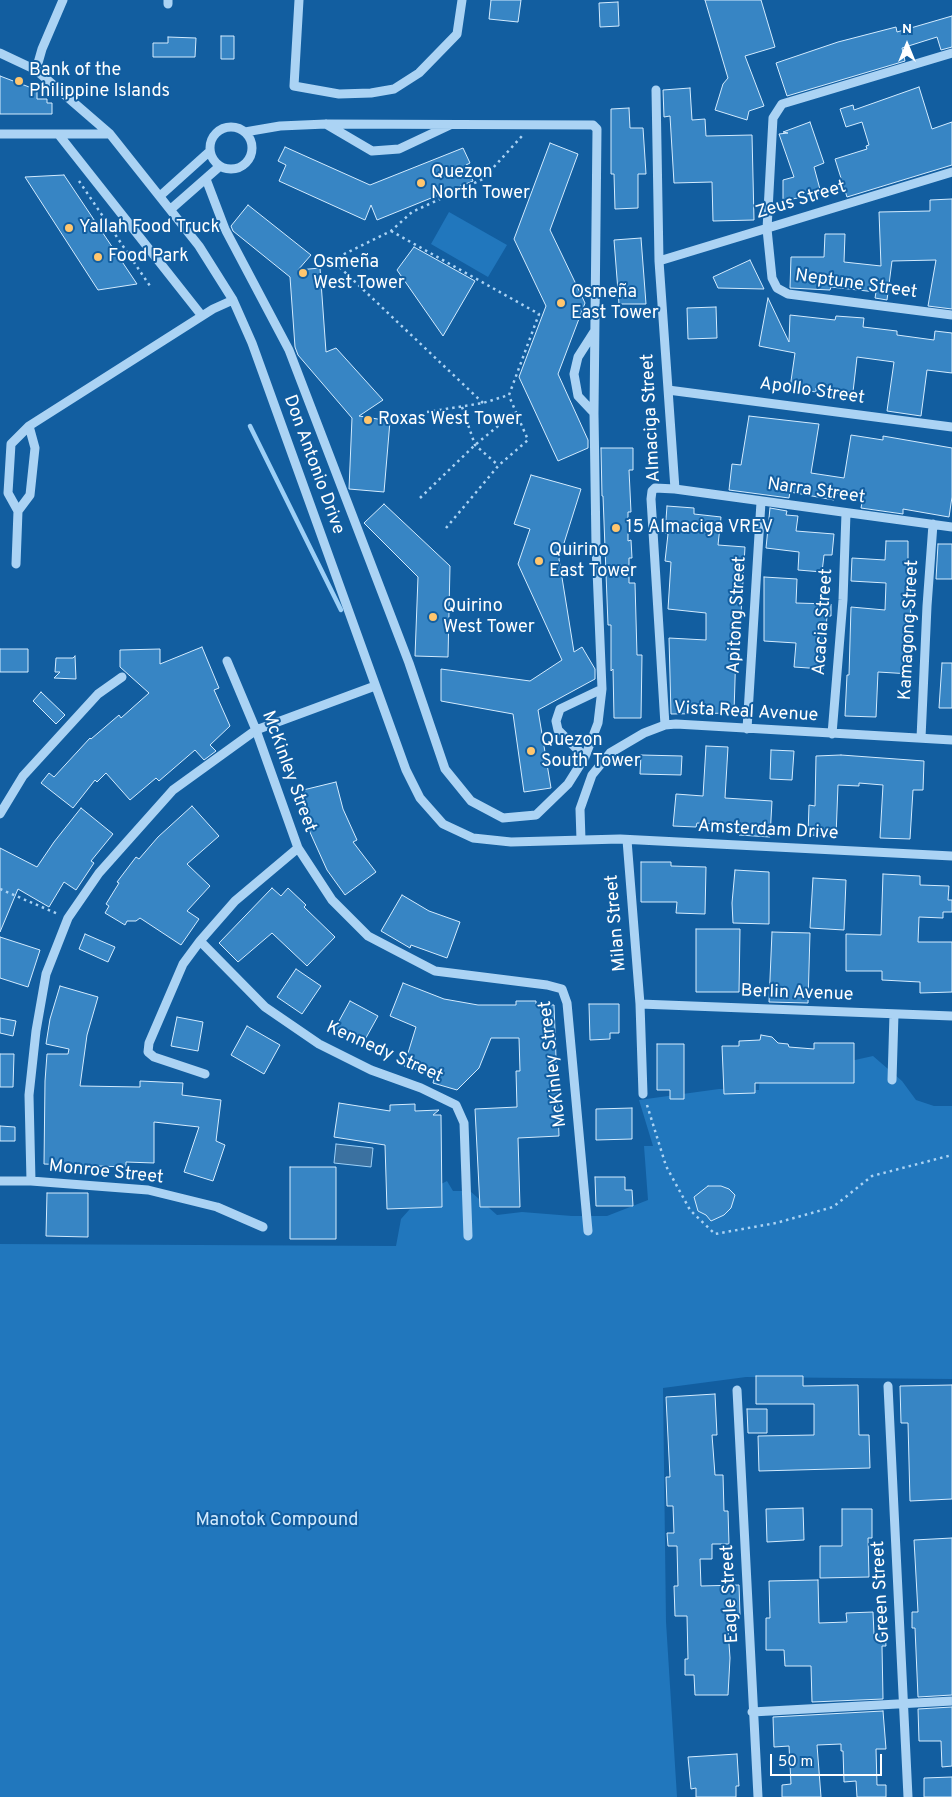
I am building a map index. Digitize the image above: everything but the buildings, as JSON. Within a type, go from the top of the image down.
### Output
[{"type":"street","points":[[36,70],[42,49],[63,0]]},
{"type":"street","points":[[299,0],[294,86],[339,94],[356,94],[394,89],[419,73],[457,34],[462,0]]},
{"type":"street","name":"Don Antonio Drive","points":[[0,53],[36,70],[110,134],[199,246],[233,300],[252,343],[406,770],[420,798],[443,824],[473,838],[511,842],[581,840]]},
{"type":"street","name":"Neptune Street","points":[[952,53],[782,104],[774,118],[767,228],[772,278],[777,288],[788,294],[952,315]]},
{"type":"street","name":"Almaciga Street","points":[[656,90],[660,261],[675,489],[655,488],[652,491],[651,499],[665,725]]},
{"type":"street","points":[[326,124],[372,150],[399,149],[453,124]]},
{"type":"street","points":[[206,179],[225,229],[289,350],[409,663],[445,769],[471,801],[503,818],[536,815],[568,784],[585,757],[598,723],[602,689],[596,546],[594,413],[597,129],[593,125],[326,124],[280,126],[244,132]]},
{"type":"street","points":[[233,127],[244,132],[249,137],[252,149],[248,161],[236,168],[220,166],[214,160],[210,151],[212,139],[221,130],[233,127]]},
{"type":"street","points":[[0,134],[110,134]]},
{"type":"street","points":[[59,135],[202,316]]},
{"type":"street","points":[[160,196],[210,151]]},
{"type":"street","points":[[171,209],[220,166]]},
{"type":"street","name":"Zeus Street","points":[[660,261],[952,172]]},
{"type":"street","points":[[16,564],[18,511],[8,493],[10,444],[29,426],[202,316],[233,300]]},
{"type":"street","points":[[594,332],[578,357],[574,374],[578,396],[594,413]]},
{"type":"street","name":"Apollo Street","points":[[668,390],[952,427]]},
{"type":"street","points":[[18,511],[30,495],[35,448],[29,426]]},
{"type":"street","name":"Narra Street","points":[[675,489],[952,527]]},
{"type":"street","name":"Apitong Street","points":[[747,730],[761,502]]},
{"type":"street","name":"Acacia Street","points":[[832,734],[843,600],[846,513]]},
{"type":"street","name":"Kamagong Street","points":[[921,738],[926,606],[933,524]]},
{"type":"street","name":"McKinley Street","points":[[227,661],[256,730],[298,848],[332,900],[368,936],[422,966],[435,971],[547,985],[562,989],[567,1002],[588,1231]]},
{"type":"street","points":[[0,814],[23,776],[98,694],[122,677]]},
{"type":"street","points":[[31,1181],[30,1095],[36,1031],[46,974],[68,918],[99,874],[173,790],[256,730],[375,686]]},
{"type":"street","points":[[585,757],[558,730],[556,721],[560,709],[602,689]]},
{"type":"street","name":"Vista Real Avenue","points":[[581,840],[580,809],[592,775],[610,753],[644,733],[665,725],[676,724],[747,730],[952,740]]},
{"type":"street","name":"Amsterdam Drive","points":[[581,840],[626,840],[952,856]]},
{"type":"street","name":"Milan Street","points":[[626,840],[640,1004],[643,1094]]},
{"type":"street","points":[[204,1074],[154,1057],[148,1052],[148,1043],[184,964],[200,942],[235,901],[298,848]]},
{"type":"street","name":"Kennedy Street","points":[[200,942],[265,1007],[320,1044],[371,1070],[421,1088],[456,1105],[464,1123],[468,1236]]},
{"type":"street","name":"Berlin Avenue","points":[[640,1004],[952,1016]]},
{"type":"street","points":[[892,1080],[894,1014]]},
{"type":"street","name":"Monroe Street","points":[[0,1181],[31,1181],[148,1190],[217,1207],[262,1228]]},
{"type":"street","name":"Green Street","points":[[888,1386],[908,1797]]},
{"type":"street","name":"Eagle Street","points":[[737,1390],[752,1712],[758,1797]]},
{"type":"street","points":[[752,1712],[952,1701]]},
{"type":"path","points":[[483,403],[332,260],[391,231],[412,212],[483,179],[533,124]]},
{"type":"path","points":[[74,174],[150,286]]},
{"type":"path","points":[[391,231],[539,314],[509,395],[528,440],[499,465],[446,528]]},
{"type":"path","points":[[427,412],[483,403],[509,395]]},
{"type":"path","points":[[462,407],[475,445],[499,465]]},
{"type":"path","points":[[420,498],[475,445],[516,411]]},
{"type":"path","points":[[0,889],[68,918]]},
{"type":"path","points":[[643,1094],[666,1166],[690,1210],[714,1234],[776,1222],[833,1207],[872,1176],[952,1155]]},
{"type":"green space","points":[[449,212],[507,245],[488,277],[431,244]]},
{"type":"green space","name":"Manotok Compound","points":[[873,1056],[902,1081],[916,1100],[934,1106],[952,1106],[952,1379],[746,1377],[663,1388],[666,1622],[677,1797],[0,1797],[0,1244],[396,1246],[401,1219],[425,1192],[447,1181],[453,1191],[470,1191],[497,1215],[522,1212],[572,1216],[607,1216],[648,1200],[644,1146],[653,1146],[639,1100],[719,1089],[759,1090],[760,1072],[814,1069]]},
{"type":"shaded area","points":[[336,1144],[373,1148],[371,1167],[334,1163]]},
{"type":"waterway","points":[[250,426],[341,610]]},
{"type":"place","name":"Bank of the Philippine Islands","points":[[19,81]]},
{"type":"place","name":"Quezon North Tower","points":[[421,183]]},
{"type":"place","name":"Yallah Food Truck","points":[[69,228]]},
{"type":"place","name":"Food Park","points":[[98,257]]},
{"type":"place","name":"Osmeña West Tower","points":[[303,273]]},
{"type":"place","name":"Osmeña East Tower","points":[[561,303]]},
{"type":"place","name":"Roxas West Tower","points":[[368,420]]},
{"type":"place","name":"15 Almaciga VREV","points":[[616,528]]},
{"type":"place","name":"Quirino East Tower","points":[[539,561]]},
{"type":"place","name":"Quirino West Tower","points":[[433,617]]},
{"type":"place","name":"Quezon South Tower","points":[[531,751]]}]
